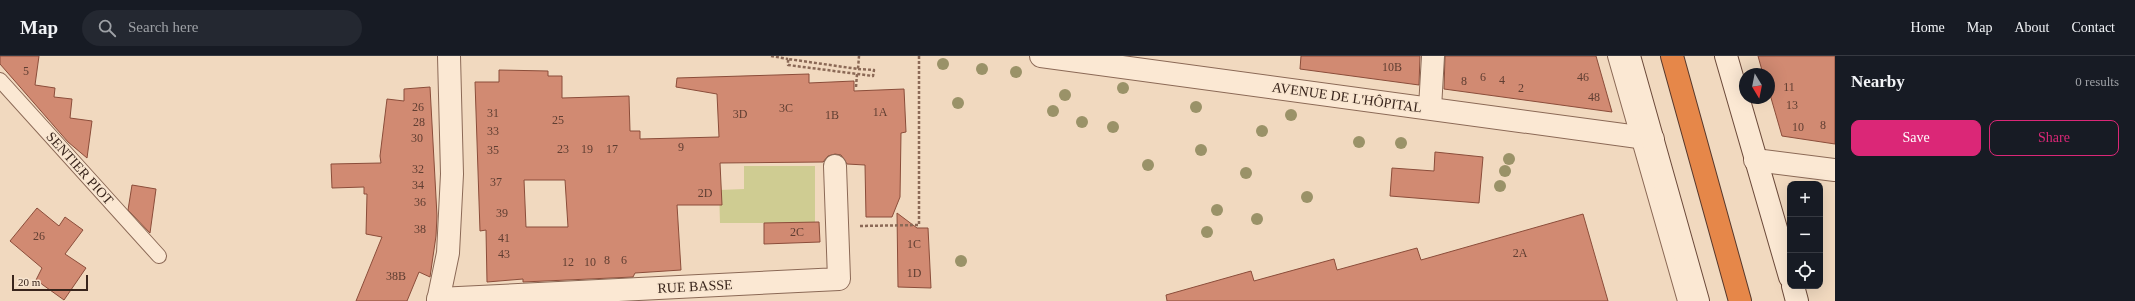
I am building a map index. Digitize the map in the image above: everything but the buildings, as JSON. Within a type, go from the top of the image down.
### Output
[{"type":"highway","points":[[1666,56],[1690,119]]},
{"type":"highway","points":[[1672,56],[1740,301]]},
{"type":"street","points":[[438,300],[448,253],[451,182],[449,56]]},
{"type":"street","name":"AVENUE DE L'HÔPITAL","points":[[1041,56],[1645,138]]},
{"type":"street","points":[[1430,108],[1433,56]]},
{"type":"street","points":[[1629,56],[1645,138],[1698,301]]},
{"type":"street","points":[[1726,56],[1787,267]]},
{"type":"street","points":[[1755,160],[1835,170]]},
{"type":"street","name":"RUE BASSE","points":[[438,300],[839,279],[835,166]]},
{"type":"street","points":[[1794,289],[1797,301]]},
{"type":"lane","points":[[1615,56],[1645,138],[1685,301]]},
{"type":"lane","name":"SENTIER PIOT","points":[[0,80],[159,256]]},
{"type":"path","points":[[771,56],[874,70],[873,76],[857,74],[788,65],[788,59]]},
{"type":"path","points":[[858,69],[859,56]]},
{"type":"path","points":[[838,227],[919,225],[919,56]]},
{"type":"path","points":[[856,87],[857,74]]},
{"type":"shaded area","points":[[744,166],[815,166],[815,223],[720,223],[719,190],[744,189]]}]
